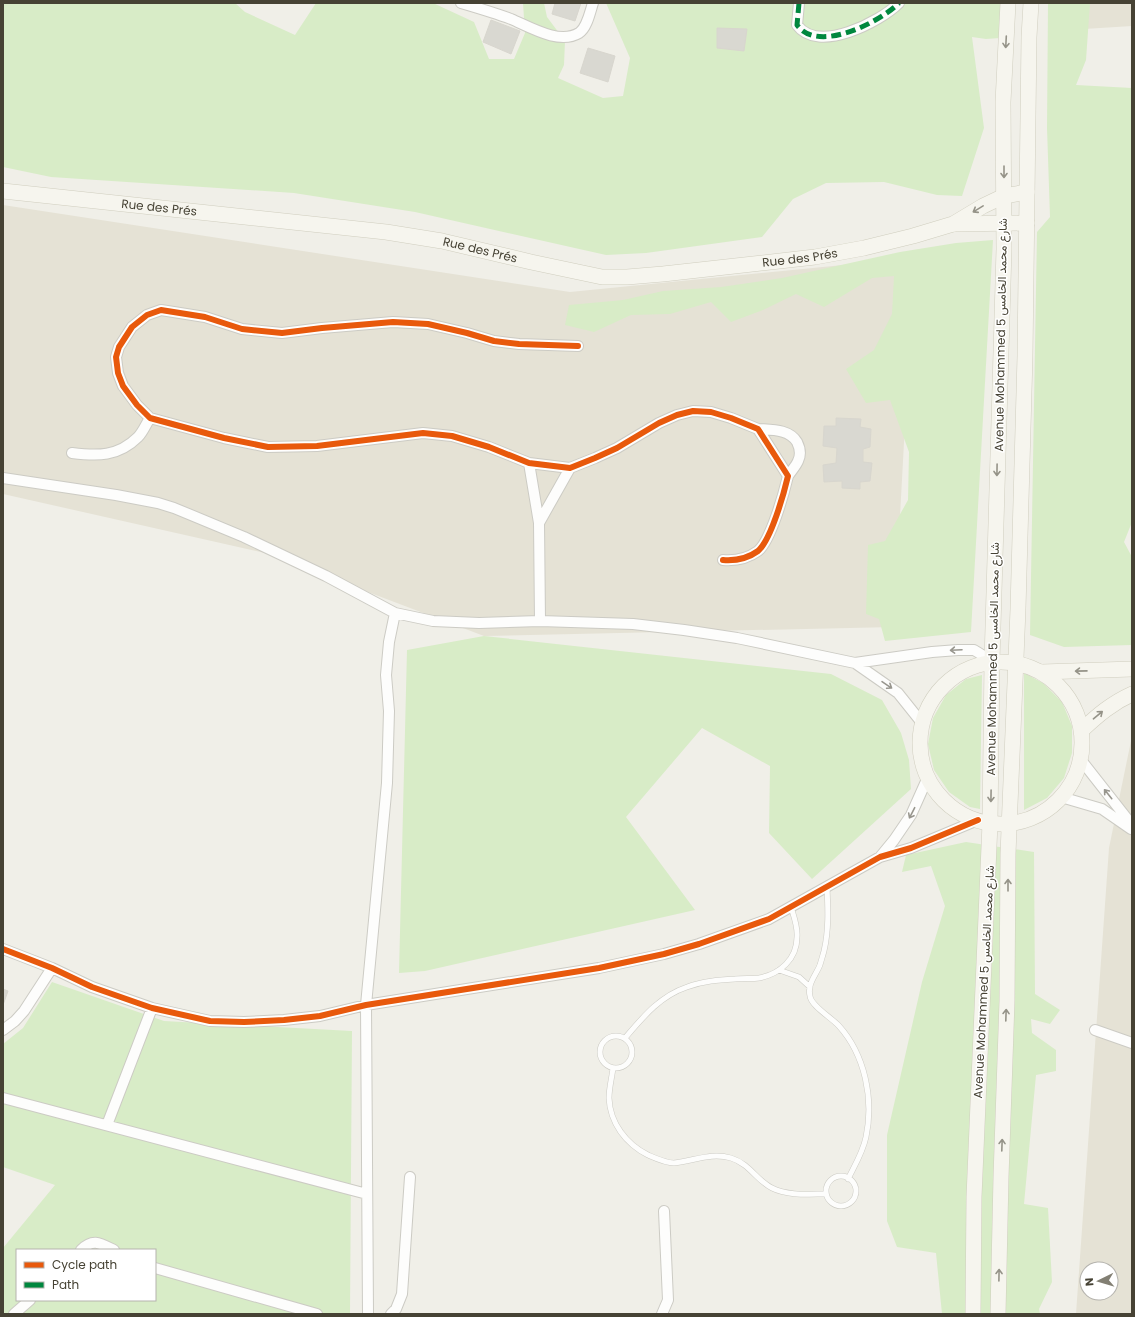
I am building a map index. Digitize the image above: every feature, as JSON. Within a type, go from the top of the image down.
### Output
[{"type":"main road","name":"Avenue Mohammed 5 شارع محمد الخامس","points":[[973,1314],[974,1196],[984,822],[992,661],[1004,222],[1004,102],[1008,3]]},
{"type":"main road","name":"Avenue Mohammed 5 شارع محمد الخامس","points":[[998,1314],[1007,1001],[1008,854],[1018,609],[1027,223],[1029,37],[1031,3]]},
{"type":"main road","name":"Rue des Prés","points":[[3,191],[386,232],[442,241],[531,262],[602,276],[627,278],[815,257],[864,248],[953,224],[983,206],[1004,196],[1027,192]]},
{"type":"main road","name":"Rue des Prés","points":[[953,224],[1004,222],[1027,223]]},
{"type":"main road","points":[[992,661],[1015,662],[1042,672],[1061,687],[1075,707],[1082,730],[1081,760],[1073,780],[1061,797],[1046,810],[1029,819],[1010,824],[984,822],[958,811],[940,796],[928,777],[922,760],[920,741],[922,723],[935,695],[957,674],[992,661]]},
{"type":"main road","points":[[1042,672],[1132,669]]},
{"type":"main road","points":[[1082,730],[1098,714],[1116,701],[1132,694]]},
{"type":"street","points":[[461,3],[511,19],[544,34],[562,36],[575,35],[584,29],[593,3]]},
{"type":"street","points":[[799,3],[798,25],[805,33],[811,36],[822,37],[832,37],[857,28],[880,17],[899,3]]},
{"type":"street","points":[[578,346],[519,344],[494,341],[428,324],[393,322],[282,333],[242,329],[205,317],[161,310],[147,315],[132,327],[119,347],[116,357],[118,374],[123,386],[136,405],[150,418],[224,438],[268,447],[317,446],[423,433],[452,436],[489,447],[529,463],[570,468],[617,448],[659,423],[677,415],[693,411],[710,412],[731,418],[758,429],[785,432],[792,436],[797,442],[800,452],[798,461],[788,476],[783,497],[768,535],[759,550],[746,558],[734,561],[723,560]]},
{"type":"street","points":[[72,453],[102,455],[124,447],[138,436],[150,418]]},
{"type":"street","points":[[758,429],[788,476]]},
{"type":"street","points":[[529,463],[539,522],[540,621]]},
{"type":"street","points":[[539,522],[570,468]]},
{"type":"street","points":[[3,478],[116,495],[158,503],[174,508],[244,537],[326,576],[394,613],[433,621],[479,623],[540,621],[633,624],[737,638],[855,663],[932,652],[963,650],[974,650],[992,661]]},
{"type":"street","points":[[368,1314],[366,1005],[387,783],[389,711],[386,675],[389,642],[394,613]]},
{"type":"street","points":[[855,663],[898,693],[922,723]]},
{"type":"street","points":[[1081,760],[1132,825]]},
{"type":"street","points":[[880,857],[911,815],[928,777]]},
{"type":"street","points":[[1061,797],[1102,809],[1132,830]]},
{"type":"street","points":[[3,949],[52,968],[92,987],[152,1008],[210,1021],[244,1022],[320,1016],[366,1005],[600,968],[664,954],[706,942],[769,920],[880,857],[911,848],[984,822]]},
{"type":"street","points":[[3,1030],[16,1021],[24,1011],[52,968]]},
{"type":"street","points":[[107,1125],[152,1008]]},
{"type":"street","points":[[1095,1030],[1132,1043]]},
{"type":"street","points":[[3,1098],[367,1194]]},
{"type":"street","points":[[392,1314],[402,1294],[410,1177]]},
{"type":"street","points":[[662,1314],[668,1300],[664,1211]]},
{"type":"street","points":[[82,1249],[92,1242],[97,1242],[112,1249]]},
{"type":"street","points":[[156,1268],[317,1314]]},
{"type":"street","points":[[14,1314],[27,1307]]},
{"type":"lane","points":[[827,887],[827,931],[824,950],[819,966],[812,978],[810,996],[812,1003],[840,1027],[853,1044],[860,1060],[868,1090],[868,1119],[866,1137],[848,1178]]},
{"type":"lane","points":[[625,1038],[644,1015],[658,1002],[687,987],[709,981],[757,978],[771,975],[779,970],[789,961],[795,950],[798,937],[796,922],[790,908]]},
{"type":"lane","points":[[779,970],[799,977],[810,987]]},
{"type":"lane","points":[[616,1036],[625,1038],[632,1047],[631,1058],[624,1066],[614,1068],[608,1066],[601,1058],[600,1053],[602,1043],[610,1037],[616,1036]]},
{"type":"lane","points":[[614,1068],[609,1098],[612,1115],[618,1130],[640,1151],[655,1158],[672,1163],[705,1156],[731,1158],[744,1164],[772,1188],[798,1194],[826,1194]]},
{"type":"lane","points":[[840,1176],[848,1178],[855,1186],[856,1192],[852,1201],[844,1206],[834,1204],[830,1201],[826,1194],[826,1188],[831,1180],[840,1176]]},
{"type":"shaded area","points":[[1084,3],[1132,3],[1132,26],[1084,29]]},
{"type":"shaded area","points":[[3,205],[570,292],[914,258],[894,627],[484,636],[265,553],[3,494]]},
{"type":"shaded area","points":[[1132,736],[1132,1314],[1076,1314],[1079,1272],[1079,1301],[1119,1301],[1119,1261],[1080,1261],[1109,848]]},
{"type":"green space","points":[[3,3],[235,3],[245,12],[295,35],[316,3],[433,3],[474,22],[489,59],[514,59],[525,33],[523,3],[544,3],[547,17],[565,41],[564,65],[558,78],[603,98],[623,96],[630,58],[606,3],[1001,3],[1000,38],[986,39],[972,37],[984,128],[962,196],[937,195],[884,182],[826,183],[793,199],[762,237],[646,253],[606,255],[415,212],[294,193],[51,177],[3,167]]},
{"type":"green space","points":[[1048,3],[1090,3],[1086,60],[1076,85],[1132,88],[1132,522],[1124,542],[1132,557],[1132,645],[1064,647],[1030,635],[1037,232],[1050,217],[1047,128]]},
{"type":"green space","points":[[993,240],[971,632],[885,641],[879,619],[866,614],[868,545],[885,541],[908,500],[909,452],[890,400],[866,403],[846,369],[874,350],[892,314],[894,276],[872,278],[824,307],[796,294],[763,310],[731,322],[711,302],[670,314],[631,315],[594,332],[565,325],[569,305],[623,300],[663,291],[721,287],[782,278],[900,252],[956,243]]},
{"type":"green space","points":[[484,636],[831,674],[882,700],[901,733],[909,760],[911,789],[812,879],[769,833],[770,766],[702,728],[626,817],[695,910],[425,971],[399,973],[407,650]]},
{"type":"green space","points":[[1024,673],[1043,683],[1062,702],[1072,726],[1072,753],[1064,778],[1047,798],[1024,810]]},
{"type":"green space","points":[[982,675],[980,809],[970,807],[949,792],[934,770],[928,744],[933,718],[946,695],[966,679]]},
{"type":"green space","points":[[966,842],[1034,852],[1035,994],[1060,1010],[1050,1024],[1031,1019],[1032,1033],[1056,1050],[1056,1071],[1036,1075],[1024,1204],[1048,1208],[1052,1282],[1039,1309],[1040,1314],[942,1314],[936,1253],[897,1247],[887,1221],[887,1135],[922,982],[945,906],[931,866],[902,872],[906,855]]},
{"type":"green space","points":[[52,982],[164,1021],[352,1031],[350,1314],[3,1314],[3,1248],[55,1185],[3,1167],[3,1044],[23,1028]]},
{"type":"building","points":[[555,3],[581,3],[575,21],[552,14]]},
{"type":"building","points":[[491,20],[520,31],[511,54],[483,42]]},
{"type":"building","points":[[717,28],[747,29],[744,51],[717,48]]},
{"type":"building","points":[[588,48],[615,56],[608,82],[580,73]]},
{"type":"building","points":[[836,418],[861,419],[860,427],[871,429],[870,447],[863,449],[863,462],[872,463],[870,481],[860,482],[860,489],[842,488],[842,481],[824,482],[823,465],[836,463],[837,448],[823,446],[824,426],[836,426]]},
{"type":"building","points":[[3,989],[8,991],[3,1005]]},
{"type":"marked path","points":[[799,3],[797,25],[807,33],[819,36],[833,36],[864,26],[878,19],[899,3]]},
{"type":"cycle path","points":[[578,346],[519,344],[494,341],[428,324],[393,322],[282,333],[242,329],[205,317],[161,310],[147,315],[132,327],[119,347],[116,357],[118,373],[123,386],[137,405],[150,418],[224,438],[268,447],[317,446],[423,433],[452,436],[489,447],[529,463],[570,468],[617,448],[659,423],[677,415],[693,411],[711,412],[731,418],[758,429],[788,476],[776,516],[768,537],[763,545],[758,551],[746,558],[737,560],[723,560]]},
{"type":"cycle path","points":[[3,949],[52,968],[92,987],[152,1008],[210,1021],[244,1022],[320,1016],[366,1005],[599,968],[664,954],[699,944],[769,919],[880,857],[911,848],[978,820]]}]
